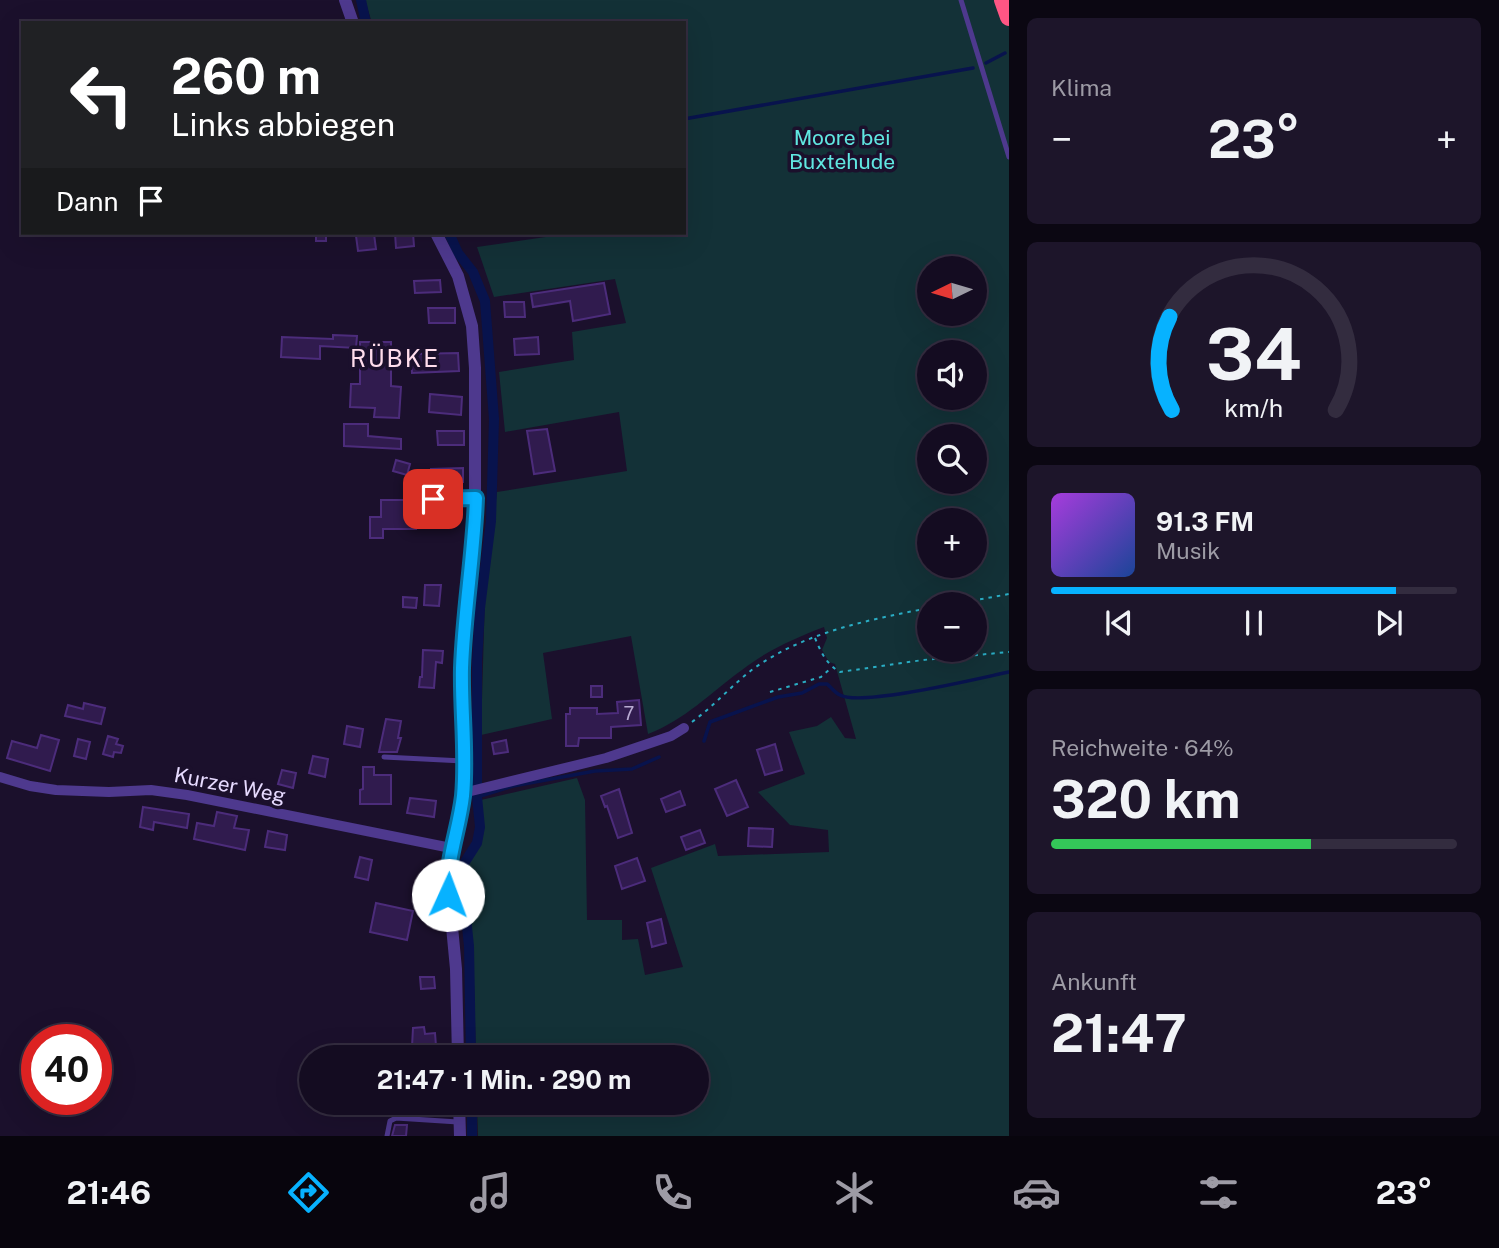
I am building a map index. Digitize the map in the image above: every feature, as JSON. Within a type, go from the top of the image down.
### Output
[{"type":"highway","points":[[1003,0],[1009,17]]},
{"type":"street","points":[[345,0],[352,21]]},
{"type":"street","points":[[437,235],[458,276],[472,326],[475,368],[475,535],[462,667],[463,761],[467,792],[451,848],[448,887],[453,933],[458,1045]]},
{"type":"street","points":[[467,792],[607,758],[671,736],[684,728]]},
{"type":"street","name":"Kurzer Weg","points":[[0,777],[56,790],[151,790],[187,795],[451,848]]},
{"type":"street","points":[[460,1115],[460,1136]]},
{"type":"lane","points":[[961,0],[1009,157]]},
{"type":"lane","points":[[412,499],[476,498]]},
{"type":"lane","points":[[384,757],[463,761]]},
{"type":"lane","points":[[387,1136],[390,1121],[396,1118],[460,1122]]},
{"type":"path","points":[[987,598],[1009,594]]},
{"type":"path","points":[[684,728],[753,669],[790,648],[815,637],[881,617],[917,610]]},
{"type":"path","points":[[815,637],[823,657],[839,672],[923,660],[1009,652]]},
{"type":"path","points":[[771,692],[821,677],[832,667]]},
{"type":"green space","name":"Moore bei Buxtehude","points":[[365,0],[1009,0],[1009,1136],[478,1136],[477,1115],[709,1115],[709,1045],[476,1045],[473,950],[464,880],[465,866],[479,846],[483,830],[481,800],[577,778],[585,800],[587,920],[622,920],[622,940],[638,939],[645,975],[683,967],[651,868],[715,844],[718,856],[829,852],[828,830],[790,825],[758,792],[805,774],[789,732],[817,726],[831,717],[845,738],[856,739],[835,664],[829,662],[822,650],[827,638],[824,627],[761,657],[686,714],[648,734],[631,636],[543,653],[552,719],[481,735],[485,594],[497,492],[627,471],[619,412],[505,432],[499,372],[574,360],[572,332],[626,323],[615,279],[494,297],[477,247],[559,235],[686,235],[686,21],[371,21]]},
{"type":"building","points":[[316,235],[326,235],[326,241],[316,241]]},
{"type":"building","points":[[374,235],[376,249],[358,251],[356,236]]},
{"type":"building","points":[[395,235],[413,235],[414,246],[396,248]]},
{"type":"building","points":[[440,280],[441,292],[415,293],[414,281]]},
{"type":"building","points":[[604,283],[610,314],[573,321],[570,301],[533,307],[531,294]]},
{"type":"building","points":[[504,302],[524,302],[525,317],[505,317]]},
{"type":"building","points":[[428,308],[455,308],[455,323],[429,323]]},
{"type":"building","points":[[333,335],[357,336],[356,348],[320,346],[320,359],[281,357],[282,337],[333,339]]},
{"type":"building","points":[[538,337],[539,354],[515,355],[514,339]]},
{"type":"building","points":[[360,342],[391,342],[391,386],[401,387],[399,418],[374,417],[375,408],[350,407],[351,384],[360,384]]},
{"type":"building","points":[[458,353],[459,371],[412,373],[411,354]]},
{"type":"building","points":[[430,394],[462,397],[461,415],[429,412]]},
{"type":"building","points":[[344,424],[368,424],[368,436],[401,439],[401,449],[344,446]]},
{"type":"building","points":[[547,429],[555,471],[534,474],[527,431]]},
{"type":"building","points":[[437,431],[464,431],[464,445],[438,445]]},
{"type":"building","points":[[396,460],[410,464],[407,475],[393,471]]},
{"type":"building","points":[[463,468],[463,482],[431,482],[431,469]]},
{"type":"building","points":[[381,500],[405,500],[405,517],[416,517],[416,529],[383,529],[383,538],[370,538],[370,517],[381,517]]},
{"type":"building","points":[[452,506],[452,516],[422,519],[422,507]]},
{"type":"building","points":[[425,585],[441,585],[439,606],[424,605]]},
{"type":"building","points":[[403,597],[417,598],[416,608],[403,607]]},
{"type":"building","points":[[423,650],[443,651],[442,663],[436,662],[434,688],[419,687]]},
{"type":"building","points":[[591,686],[602,686],[602,697],[591,697]]},
{"type":"building","points":[[639,700],[641,725],[611,727],[611,738],[579,738],[578,746],[566,746],[566,714],[570,714],[570,708],[597,708],[597,714],[618,713],[617,702]]},
{"type":"building","points":[[84,703],[105,708],[101,724],[65,716],[68,705],[83,709]]},
{"type":"building","points":[[386,719],[401,721],[398,738],[401,738],[397,752],[379,752]]},
{"type":"building","points":[[347,726],[363,729],[360,747],[344,744]]},
{"type":"building","points":[[41,735],[59,740],[50,771],[7,758],[12,741],[37,748]]},
{"type":"building","points":[[108,736],[118,739],[116,744],[123,746],[121,753],[114,752],[113,757],[103,754]]},
{"type":"building","points":[[78,739],[90,742],[86,759],[74,756]]},
{"type":"building","points":[[506,740],[508,752],[494,754],[492,743]]},
{"type":"building","points":[[775,744],[782,770],[765,775],[757,750]]},
{"type":"building","points":[[313,756],[328,759],[325,777],[309,773]]},
{"type":"building","points":[[363,767],[374,767],[374,775],[391,775],[391,804],[360,804]]},
{"type":"building","points":[[282,770],[296,773],[293,788],[278,784]]},
{"type":"building","points":[[736,780],[748,807],[727,816],[715,789]]},
{"type":"building","points":[[619,789],[632,833],[618,838],[601,796]]},
{"type":"building","points":[[680,791],[685,805],[666,812],[661,799]]},
{"type":"building","points":[[410,798],[436,801],[434,817],[407,813]]},
{"type":"building","points":[[143,807],[189,814],[187,828],[154,822],[153,830],[140,827]]},
{"type":"building","points":[[217,812],[237,816],[234,828],[249,830],[245,850],[194,839],[197,823],[214,826]]},
{"type":"building","points":[[749,828],[773,829],[772,847],[748,846]]},
{"type":"building","points":[[700,830],[705,843],[686,850],[681,837]]},
{"type":"building","points":[[268,831],[287,835],[285,850],[265,847]]},
{"type":"building","points":[[360,857],[372,860],[368,880],[355,877]]},
{"type":"building","points":[[637,858],[645,881],[622,889],[615,866]]},
{"type":"building","points":[[376,903],[413,911],[407,940],[370,932]]},
{"type":"building","points":[[661,919],[666,943],[652,947],[647,923]]},
{"type":"building","points":[[420,977],[434,977],[435,988],[421,989]]},
{"type":"building","points":[[424,1027],[425,1034],[435,1033],[436,1045],[412,1045],[413,1028]]},
{"type":"building","points":[[395,1125],[407,1125],[406,1136],[392,1136]]},
{"type":"waterway","points":[[361,0],[366,21]]},
{"type":"waterway","points":[[986,63],[1005,53]]},
{"type":"waterway","points":[[686,119],[973,68]]},
{"type":"waterway","points":[[450,235],[458,253],[473,272],[485,301],[494,419],[491,521],[480,608],[477,662],[477,797],[480,827],[477,843],[463,865],[462,880],[469,946],[471,1045]]},
{"type":"waterway","points":[[704,741],[710,722],[778,697],[802,693],[819,684],[827,684],[840,695],[852,698],[871,697],[895,695],[1009,672]]},
{"type":"waterway","points":[[477,797],[513,786],[595,771],[632,769],[659,757]]},
{"type":"waterway","points":[[472,1115],[472,1136]]},
{"type":"district","name":"RÜBKE","points":[[395,358]]},
{"type":"route","points":[[433,499],[476,498],[462,667],[463,793],[447,874],[448,895]]}]
